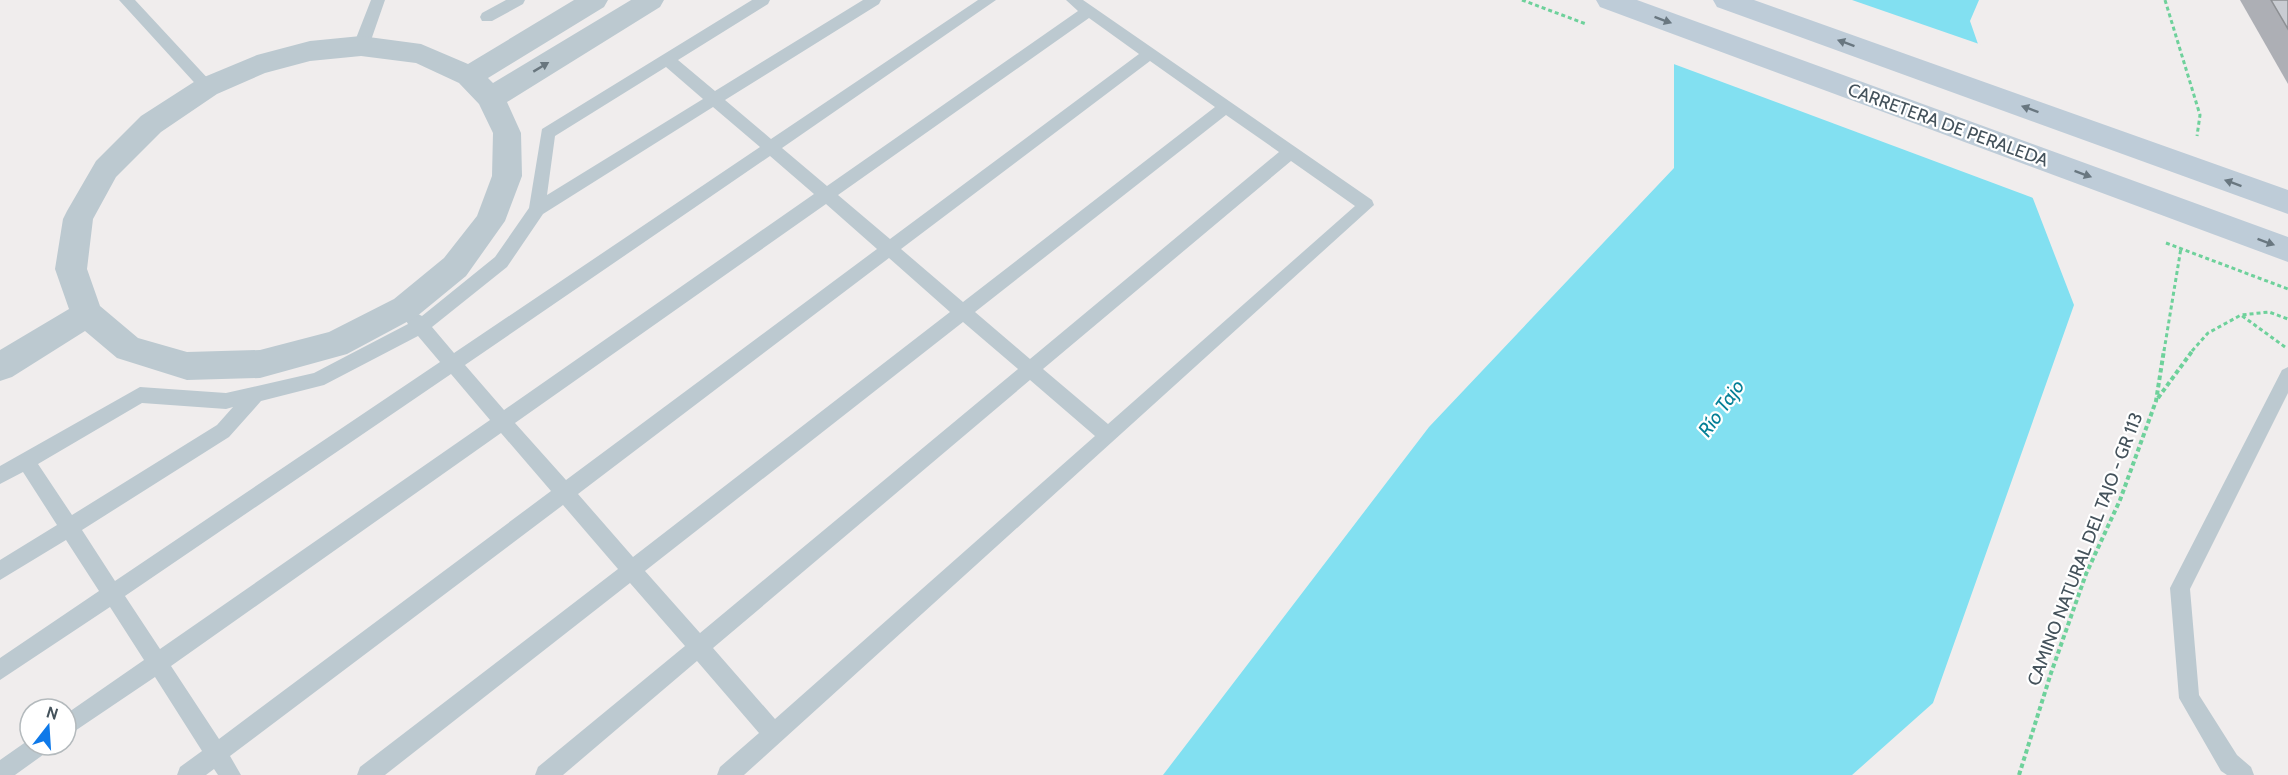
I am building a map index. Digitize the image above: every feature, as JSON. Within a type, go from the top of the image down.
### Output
[{"type":"main road","name":"CARRETERA DE PERALEDA","points":[[1609,0],[2288,250]]},
{"type":"main road","points":[[1726,0],[2288,202]]},
{"type":"street","points":[[469,76],[595,0]]},
{"type":"street","points":[[491,98],[651,0]]},
{"type":"street","points":[[361,46],[421,54],[469,76],[491,98],[507,134],[507,176],[489,221],[455,267],[413,317],[336,344],[260,364],[187,366],[128,348],[87,314],[72,269],[78,219],[106,169],[151,124],[207,87],[257,65],[310,51],[361,46]]},
{"type":"street","points":[[0,368],[87,314]]},
{"type":"lane","points":[[126,0],[207,87]]},
{"type":"lane","points":[[361,46],[378,0]]},
{"type":"lane","points":[[487,16],[518,0]]},
{"type":"lane","points":[[537,209],[548,133],[763,0]]},
{"type":"lane","points":[[0,476],[140,395],[226,401],[318,380],[501,262],[537,209],[874,0]]},
{"type":"lane","points":[[0,670],[989,0]]},
{"type":"lane","points":[[728,775],[1366,205],[1072,0]]},
{"type":"lane","points":[[78,719],[1089,11]]},
{"type":"lane","points":[[188,775],[1149,54]]},
{"type":"lane","points":[[667,59],[1107,435]]},
{"type":"lane","points":[[368,775],[1226,107]]},
{"type":"lane","points":[[546,775],[1290,152]]},
{"type":"lane","points":[[413,317],[774,734]]},
{"type":"lane","points":[[2243,775],[2229,763],[2189,698],[2180,588],[2288,375]]},
{"type":"lane","points":[[0,571],[223,431],[256,394]]},
{"type":"lane","points":[[26,461],[230,775]]},
{"type":"lane","points":[[0,773],[23,757]]},
{"type":"path","points":[[2241,315],[2269,312],[2288,319]]},
{"type":"path","points":[[2241,315],[2288,349]]},
{"type":"path","name":"CAMINO NATURAL DEL TAJO - GR 113","points":[[2019,775],[2050,673],[2086,574],[2120,500],[2156,401],[2181,364],[2208,333],[2241,315]]},
{"type":"water","name":"Río Tajo","points":[[1674,0],[1979,0],[1970,21],[2020,165],[2074,305],[1933,703],[1852,775],[1163,775],[1429,427],[1674,168]]},
{"type":"pier","points":[[1671,0],[1852,0],[1982,45],[2036,199],[1671,63]]},
{"type":"building","points":[[2271,0],[2288,0],[2288,29]]}]
